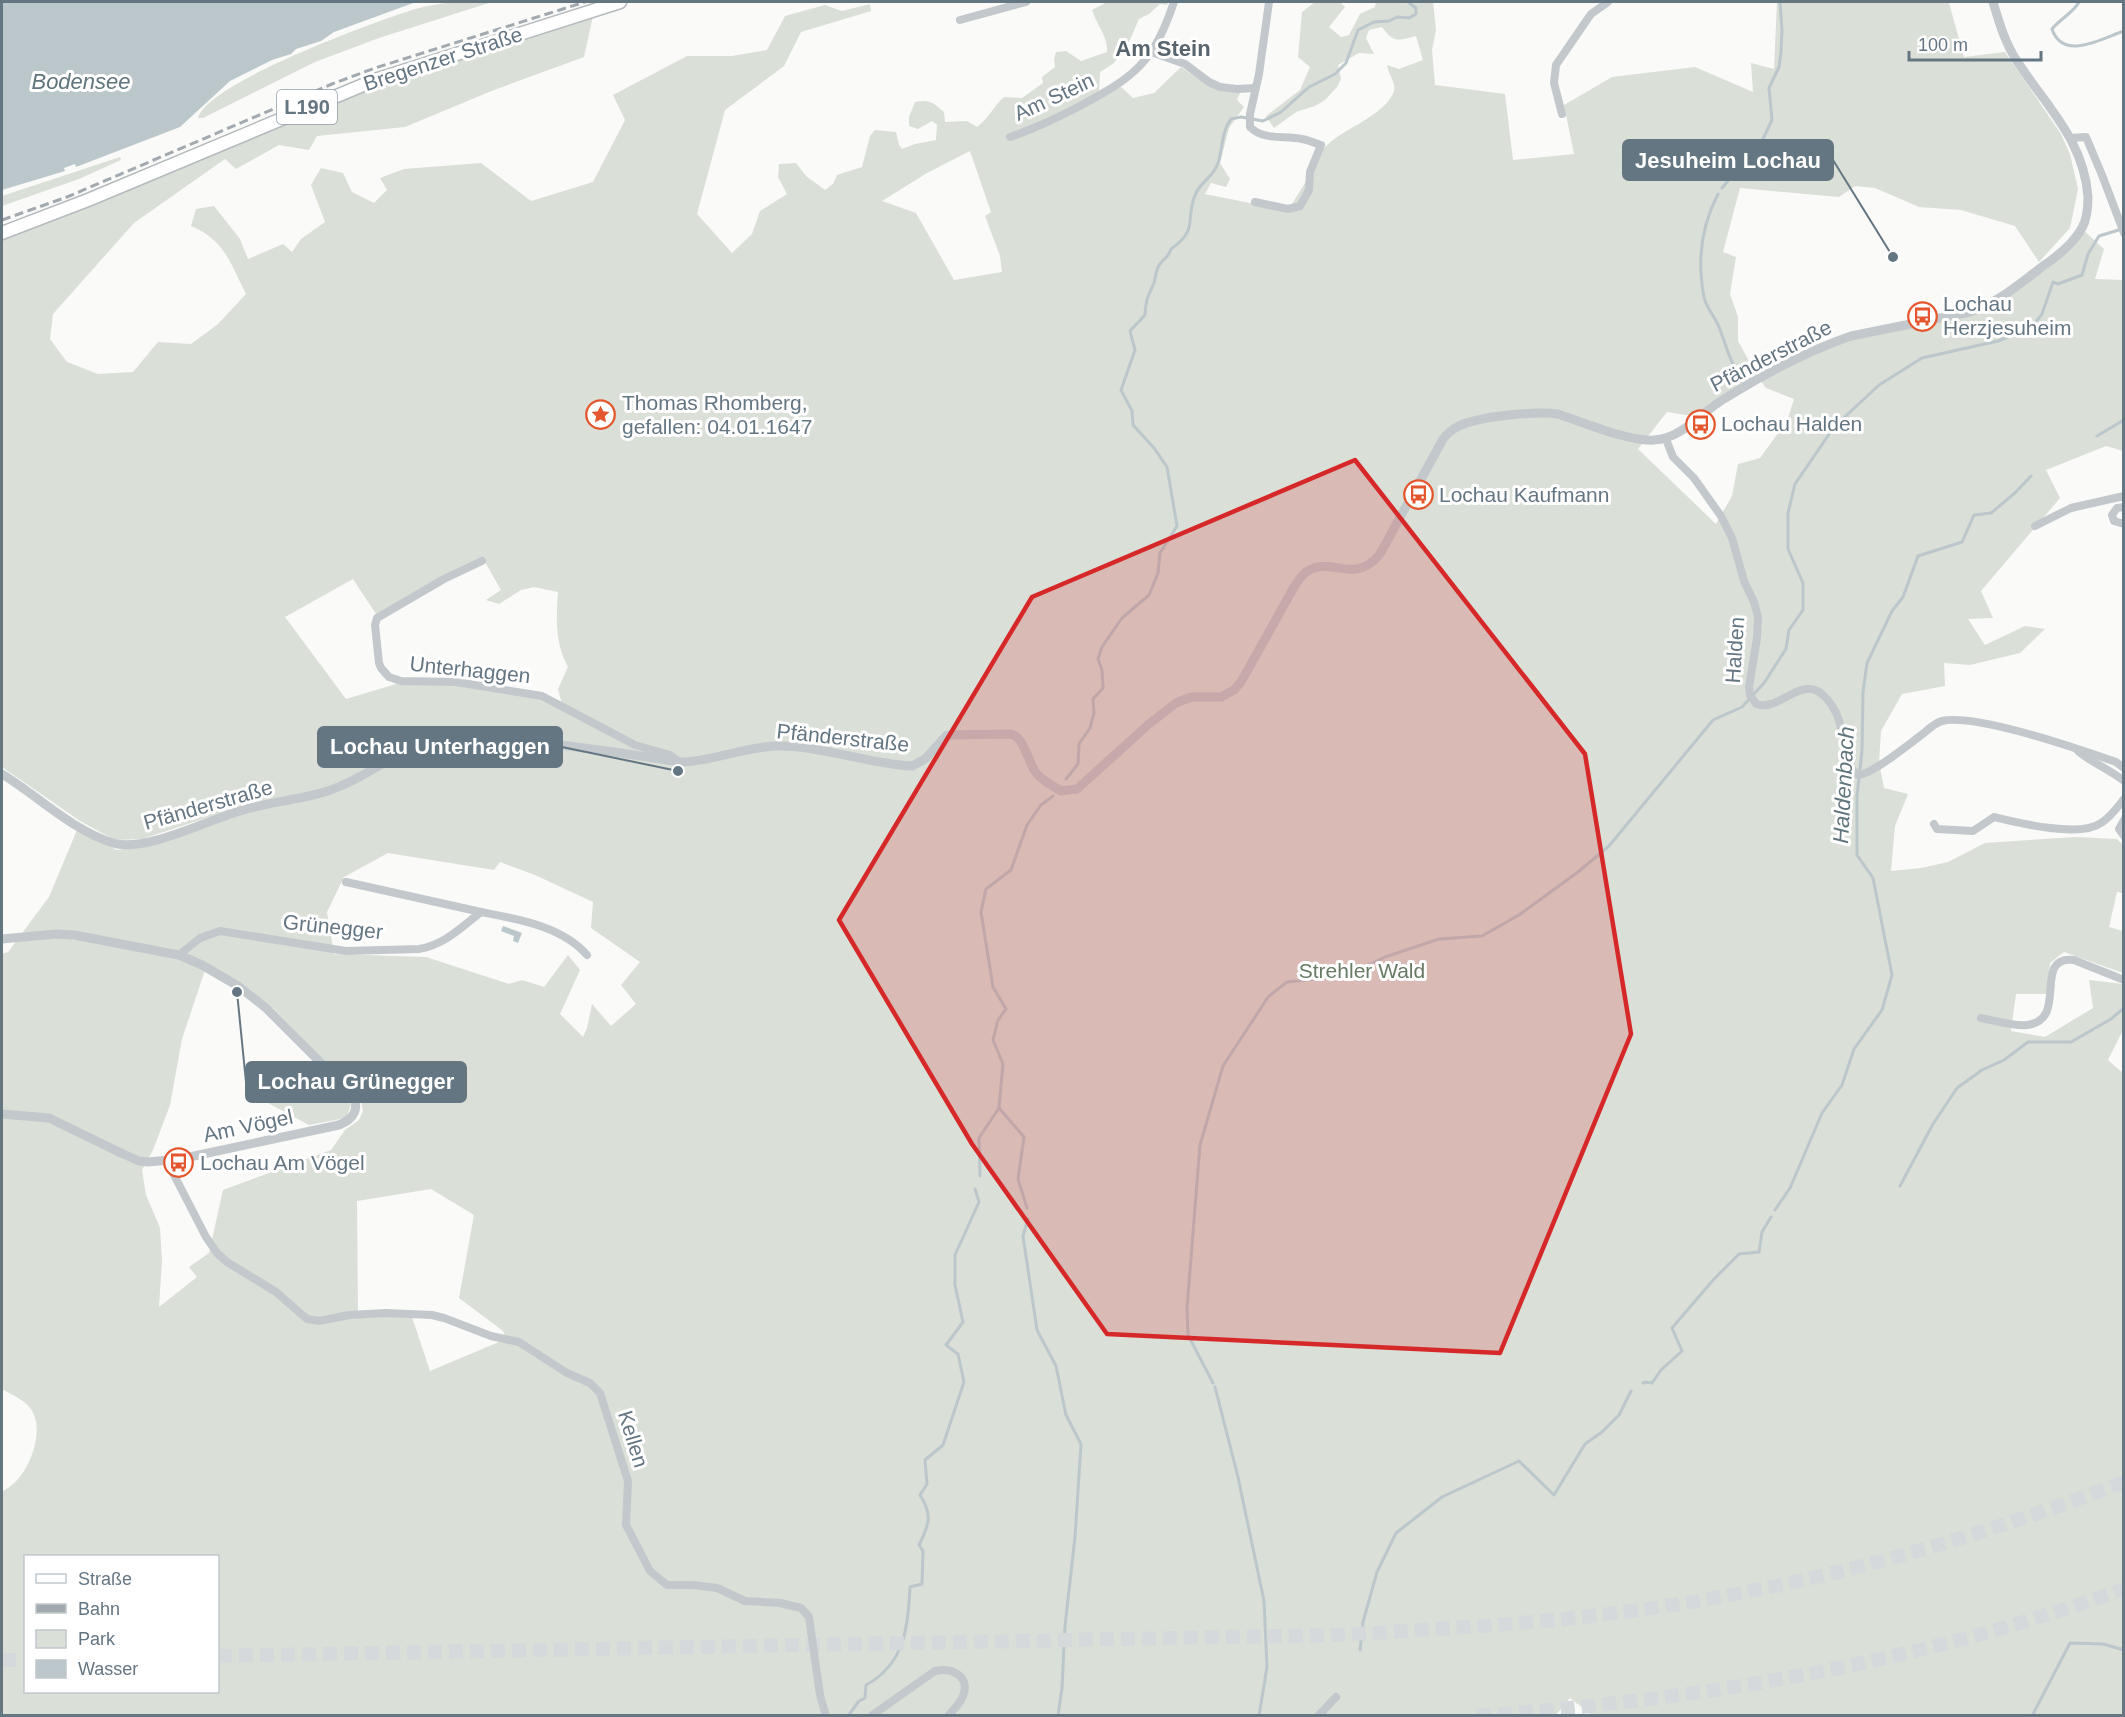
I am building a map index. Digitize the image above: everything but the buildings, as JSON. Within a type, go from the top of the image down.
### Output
[{"type":"main road","name":"Bregenzer Straße","points":[[2,233],[88,200],[375,80],[620,2]]},
{"type":"street","points":[[960,20],[1026,2]]},
{"type":"street","name":"Am Stein","points":[[1010,137],[1048,123],[1114,88],[1133,74],[1151,52],[1163,31],[1174,2]]},
{"type":"street","points":[[1255,202],[1288,209],[1300,206],[1309,189],[1310,172],[1321,145],[1302,139],[1278,138],[1252,129],[1250,118],[1269,2]]},
{"type":"street","points":[[1562,114],[1554,83],[1556,65],[1591,14],[1608,2]]},
{"type":"street","name":"Pfänderstraße","points":[[2,774],[89,832],[112,843],[131,845],[143,844],[240,810],[318,795],[345,785],[415,748],[436,739],[453,736],[513,738],[679,762],[701,761],[759,748],[779,746],[912,766],[925,759],[947,735],[1011,734],[1020,739],[1038,775],[1061,791],[1072,791],[1088,780],[1149,724],[1176,703],[1191,697],[1221,697],[1234,690],[1241,682],[1294,587],[1305,573],[1323,567],[1359,569],[1373,563],[1443,439],[1457,427],[1475,421],[1545,412],[1633,438],[1648,441],[1666,439],[1723,399],[1833,342],[1851,336],[1970,312],[2003,297],[2067,247],[2082,229],[2088,202],[2087,181],[2082,160],[2071,138],[2016,60],[2003,33],[1993,2]]},
{"type":"street","points":[[1151,52],[1185,64],[1209,82],[1220,87],[1255,88]]},
{"type":"street","points":[[2071,138],[2086,137],[2122,230]]},
{"type":"street","name":"Halden","points":[[1666,439],[1673,457],[1694,478],[1722,516],[1732,538],[1744,581],[1758,617],[1749,687],[1753,701],[1759,706],[1771,705],[1800,689],[1814,690],[1823,694],[1840,722],[1851,767],[1854,772],[1863,775],[1942,721],[1986,724],[2074,748],[2116,762],[2124,768]]},
{"type":"street","points":[[2035,526],[2071,508],[2124,496]]},
{"type":"street","points":[[2124,507],[2117,508],[2112,515],[2114,521],[2124,524]]},
{"type":"street","name":"Unterhaggen","points":[[482,561],[444,579],[377,618],[375,625],[378,656],[384,672],[389,677],[401,681],[456,682],[542,696],[635,745],[670,755],[679,762]]},
{"type":"street","name":"Halden","points":[[2074,748],[2090,761],[2111,771],[2124,781]]},
{"type":"street","points":[[1934,824],[1937,829],[1972,831],[1994,817],[2077,831],[2100,825],[2124,799]]},
{"type":"street","points":[[2124,820],[2119,829],[2124,836]]},
{"type":"street","name":"Grünegger","points":[[346,882],[518,919],[565,936],[574,941],[587,955]]},
{"type":"street","name":"Grünegger","points":[[179,956],[200,938],[220,931],[346,951],[419,949],[442,942],[481,912]]},
{"type":"street","points":[[2,939],[57,934],[74,935],[179,956]]},
{"type":"street","name":"Am Vögel","points":[[2,1114],[49,1118],[139,1161],[170,1160],[339,1125],[352,1117],[356,1111],[356,1104],[351,1093],[266,1008],[238,986],[202,965],[179,956]]},
{"type":"street","points":[[1981,1018],[2028,1025],[2043,1018],[2049,1006],[2052,970],[2057,962],[2066,959],[2124,980]]},
{"type":"street","name":"Kellen","points":[[170,1160],[172,1171],[206,1237],[217,1253],[227,1262],[276,1292],[304,1317],[315,1321],[349,1315],[386,1313],[432,1315],[491,1336],[519,1342],[567,1373],[596,1388],[600,1394],[627,1481],[626,1525],[650,1571],[667,1585],[717,1588],[745,1601],[780,1603],[801,1608],[809,1617],[826,1716]]},
{"type":"street","points":[[871,1716],[935,1671],[942,1670],[956,1672],[965,1687],[961,1700],[948,1716]]},
{"type":"street","points":[[1318,1716],[1336,1696]]},
{"type":"highlighted area","points":[[1355,460],[1585,754],[1631,1034],[1500,1353],[1107,1334],[972,1144],[839,920],[1032,597]]},
{"type":"green space","points":[[452,2],[492,2],[379,38],[315,62],[203,118],[198,118],[208,104],[230,88],[294,55],[392,17],[422,7]]},
{"type":"green space","name":"Strehler Wald","points":[[1107,2],[1168,2],[1167,5],[1160,4],[1139,19],[1129,42],[1114,63],[1100,72],[1099,93],[1121,87],[1133,98],[1154,93],[1181,67],[1209,86],[1241,91],[1237,100],[1244,107],[1229,128],[1220,163],[1230,179],[1226,187],[1211,183],[1205,194],[1289,211],[1322,150],[1334,139],[1374,114],[1390,100],[1394,88],[1387,65],[1399,69],[1423,60],[1416,36],[1396,39],[1382,27],[1369,30],[1366,38],[1374,54],[1359,53],[1338,65],[1341,79],[1325,100],[1296,112],[1274,128],[1266,116],[1300,90],[1310,67],[1298,57],[1302,12],[1315,2],[1340,2],[1345,7],[1329,27],[1341,37],[1349,35],[1360,14],[1375,7],[1376,2],[1433,2],[1436,30],[1432,50],[1435,85],[1505,94],[1513,160],[1574,154],[1564,105],[1612,77],[1695,67],[1753,92],[1751,63],[1774,69],[1777,2],[1962,2],[1949,3],[1964,57],[2005,52],[2061,134],[2070,154],[2078,189],[2070,228],[2039,262],[2015,226],[1961,210],[1919,207],[1875,188],[1855,186],[1839,197],[1740,188],[1723,252],[1736,257],[1730,294],[1738,317],[1738,341],[1759,379],[1816,350],[1851,336],[1968,313],[1983,307],[2030,278],[2082,229],[2104,249],[2095,279],[2123,280],[2123,451],[2106,446],[2046,470],[2060,498],[1981,591],[1993,618],[1968,619],[1985,645],[2025,626],[2045,629],[2020,653],[1970,665],[1944,663],[1945,686],[1902,694],[1881,731],[1879,763],[1884,788],[1908,794],[1895,826],[1891,871],[1948,862],[1985,843],[2075,837],[2117,839],[2123,845],[2123,893],[2117,892],[2109,927],[2123,931],[2123,973],[2064,952],[2050,963],[2047,994],[2016,994],[2011,1031],[2045,1037],[2093,1008],[2089,980],[2123,984],[2123,1030],[2108,1060],[2124,1074],[2123,1715],[1593,1716],[1570,1698],[1555,1716],[2,1715],[2,1491],[18,1479],[25,1470],[34,1447],[36,1425],[32,1410],[20,1399],[2,1389],[2,954],[8,952],[49,897],[77,830],[117,850],[137,847],[191,833],[240,810],[318,795],[345,785],[380,764],[377,762],[344,781],[318,790],[237,808],[142,839],[115,840],[80,821],[2,767],[2,238],[90,205],[308,112],[393,80],[593,16],[584,57],[494,90],[405,127],[317,136],[309,150],[279,145],[236,169],[225,159],[134,223],[53,314],[50,339],[67,362],[98,374],[133,372],[158,342],[191,344],[218,324],[246,294],[231,263],[219,245],[212,238],[191,226],[196,209],[214,206],[240,239],[248,259],[283,244],[292,252],[301,239],[325,222],[311,185],[321,168],[343,173],[352,192],[374,203],[387,190],[380,178],[404,169],[481,163],[531,201],[593,182],[625,120],[613,95],[687,56],[732,56],[767,50],[785,16],[825,5],[842,11],[870,4],[871,11],[801,32],[784,66],[725,110],[697,214],[732,253],[752,234],[760,211],[787,194],[778,177],[779,164],[796,163],[806,176],[825,190],[833,184],[837,175],[862,167],[870,136],[875,130],[896,132],[902,149],[936,140],[937,125],[932,121],[918,129],[909,126],[909,117],[915,102],[927,101],[934,104],[944,112],[945,122],[967,121],[977,127],[1004,97],[1022,98],[1043,83],[1042,77],[1055,67],[1056,52],[1066,51],[1081,61],[1107,52],[1104,36],[1092,10]],"holes":[[[970,151],[991,212],[985,216],[1000,256],[1002,272],[954,280],[916,213],[882,201],[927,173]],[[1759,379],[1766,388],[1794,399],[1787,421],[1760,458],[1738,464],[1732,496],[1716,524],[1638,449],[1667,412],[1698,417],[1723,399]],[[482,557],[501,590],[486,600],[499,604],[521,590],[534,587],[558,592],[559,640],[568,667],[558,689],[563,708],[542,696],[456,682],[406,681],[346,699],[285,617],[353,579],[376,614]],[[388,853],[494,870],[500,862],[535,875],[593,902],[591,928],[640,962],[621,985],[636,1004],[611,1026],[592,1004],[583,1037],[560,1014],[580,970],[568,955],[544,987],[522,980],[509,984],[426,957],[334,954],[327,912],[344,877]],[[205,970],[235,979],[273,1008],[360,1097],[363,1111],[359,1120],[345,1130],[331,1150],[223,1190],[209,1253],[189,1267],[197,1277],[159,1307],[162,1261],[160,1228],[146,1195],[142,1170],[153,1150],[170,1105],[182,1039]],[[431,1189],[474,1215],[459,1298],[503,1331],[506,1339],[430,1371],[411,1314],[358,1314],[357,1201]]]},
{"type":"green space","points":[[120,157],[121,160],[79,179],[2,206],[2,196]]},
{"type":"green space","points":[[281,1066],[340,1093],[344,1090],[351,1105],[346,1118],[309,1125],[266,1102]]},
{"type":"water","name":"Bodensee","points":[[2,2],[416,2],[334,32],[321,41],[296,49],[291,54],[272,60],[230,81],[180,127],[76,167],[75,164],[64,168],[65,171],[2,190]]},
{"type":"water","points":[[503,926],[522,933],[518,943],[513,941],[514,936],[501,931]]},
{"type":"waterway","points":[[1066,779],[1078,764],[1079,744],[1090,728],[1094,713],[1093,699],[1103,688],[1102,670],[1098,659],[1102,647],[1122,618],[1149,595],[1158,573],[1160,553],[1177,526],[1167,467],[1154,448],[1133,425],[1132,411],[1121,390],[1135,350],[1130,331],[1145,315],[1157,269],[1188,229],[1196,193],[1216,168],[1225,129],[1231,119],[1241,117],[1263,121],[1281,112],[1309,87],[1335,74],[1346,63],[1358,30],[1374,22],[1389,21],[1397,17],[1409,18],[1416,14],[1416,8],[1408,2]]},
{"type":"waterway","points":[[1722,188],[1763,139],[1772,120],[1769,88],[1779,67],[1781,52],[1780,2]]},
{"type":"waterway","points":[[2079,2],[2052,29],[2057,39],[2065,44],[2084,45],[2124,31]]},
{"type":"waterway","points":[[1718,194],[1703,238],[1702,284],[1705,301],[1718,324],[1739,374]]},
{"type":"waterway","points":[[1213,1383],[1188,1335],[1187,1308],[1200,1145],[1223,1066],[1268,997],[1287,982],[1346,976],[1385,957],[1439,939],[1482,936],[1519,915],[1609,846],[1713,720],[1742,707],[1764,683],[1786,649],[1789,630],[1803,610],[1803,583],[1788,549],[1788,513],[1795,484],[1834,427],[1879,385],[1922,358],[1998,341],[2032,327],[2042,314],[2053,282],[2058,284],[2082,275],[2088,254],[2099,236],[2122,229]]},
{"type":"waterway","name":"Haldenbach","points":[[2097,436],[2124,420]]},
{"type":"waterway","name":"Haldenbach","points":[[1775,1210],[1790,1188],[1822,1113],[1842,1085],[1854,1049],[1882,1010],[1892,975],[1873,878],[1857,855],[1857,796],[1862,751],[1863,692],[1867,663],[1892,611],[1903,597],[1918,556],[1962,542],[1974,515],[1991,513],[2031,476]]},
{"type":"waterway","points":[[980,1176],[979,1138],[999,1108],[1003,1064],[993,1040],[998,1020],[1006,1009],[993,987],[981,912],[986,889],[1011,870],[1027,825],[1041,805],[1053,796]]},
{"type":"waterway","points":[[1900,1186],[1933,1124],[1957,1088],[1982,1070],[2004,1060],[2028,1042],[2071,1042],[2111,1019],[2124,1008]]},
{"type":"waterway","points":[[999,1108],[1024,1137],[1018,1179],[1027,1208]]},
{"type":"waterway","points":[[848,1716],[859,1701],[865,1698],[866,1685],[879,1676],[897,1655],[908,1616],[910,1587],[922,1584],[923,1551],[919,1545],[928,1520],[927,1508],[920,1495],[927,1484],[925,1460],[943,1445],[964,1382],[958,1354],[946,1345],[963,1322],[955,1285],[955,1255],[979,1202],[975,1189]]},
{"type":"waterway","name":"Haldenbach","points":[[1643,1383],[1652,1383],[1661,1370],[1682,1351],[1672,1328],[1714,1279],[1739,1254],[1759,1252],[1762,1232],[1771,1217]]},
{"type":"waterway","points":[[1028,1219],[1023,1236],[1037,1330],[1056,1366],[1066,1415],[1081,1444],[1075,1537],[1058,1716]]},
{"type":"waterway","points":[[1215,1387],[1238,1477],[1264,1601],[1267,1667],[1259,1716]]},
{"type":"waterway","name":"Haldenbach","points":[[1360,1650],[1363,1622],[1377,1572],[1396,1533],[1442,1497],[1519,1461],[1554,1495],[1585,1444],[1602,1432],[1619,1415],[1631,1391]]},
{"type":"waterway","points":[[2032,1716],[2070,1643],[2103,1644],[2124,1650]]},
{"type":"tunnel","points":[[219,1656],[1337,1635],[1552,1620],[1721,1597],[1857,1567],[1992,1529],[2124,1482]]},
{"type":"tunnel","points":[[1477,1716],[1642,1700],[1805,1675],[1966,1638],[2124,1589]]},
{"type":"tunnel","points":[[2,1660],[24,1660]]},
{"type":"railway","points":[[2,220],[67,197],[332,84],[375,68],[585,2]]},
{"type":"place","name":"Jesuheim Lochau","points":[[1893,257]]},
{"type":"place","name":"Lochau Herzjesuheim","points":[[1922,316]]},
{"type":"place","name":"Thomas Rhomberg, gefallen: 04.01.1647","points":[[601,415]]},
{"type":"place","name":"Lochau Halden","points":[[1700,424]]},
{"type":"place","name":"Lochau Kaufmann","points":[[1418,495]]},
{"type":"place","name":"Lochau Unterhaggen","points":[[678,771]]},
{"type":"place","name":"Lochau Grünegger","points":[[237,992]]},
{"type":"place","name":"Lochau Am Vögel","points":[[179,1163]]},
{"type":"district","name":"Am Stein","points":[[1163,48]]}]
